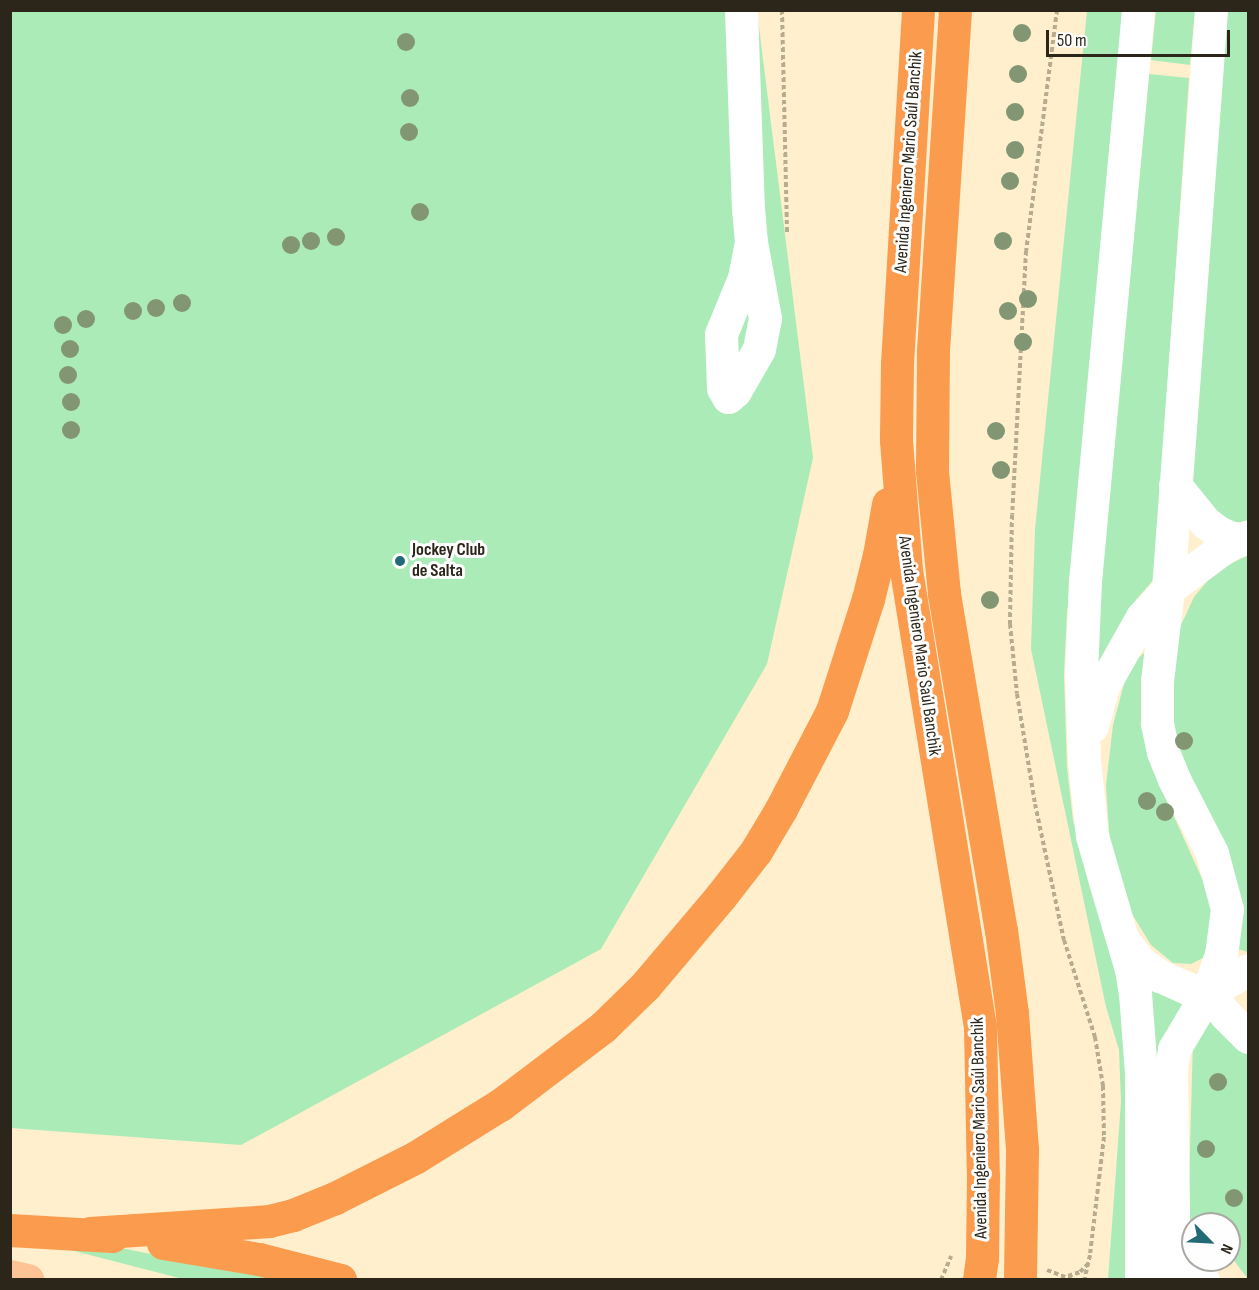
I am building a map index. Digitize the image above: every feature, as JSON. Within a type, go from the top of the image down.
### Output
[{"type":"highway","name":"Avenida Ingeniero Mario Saúl Banchik","points":[[918,10],[897,364],[896,440],[906,570],[980,1026],[983,1176],[982,1258],[979,1280]]},
{"type":"highway","name":"Avenida Ingeniero Mario Saúl Banchik","points":[[955,10],[933,351],[932,471],[944,594],[1001,930],[1011,1013],[1022,1150],[1020,1280]]},
{"type":"highway","points":[[10,1230],[90,1233],[269,1221],[335,1198],[416,1157],[500,1105],[603,1028],[645,986],[756,851],[808,759],[832,711],[868,599],[879,555],[896,440]]},
{"type":"highway","points":[[90,1233],[259,1259],[340,1280]]},
{"type":"main road","points":[[10,1276],[28,1280]]},
{"type":"street","points":[[741,10],[751,242]]},
{"type":"street","points":[[1138,10],[1084,581],[1080,674],[1084,760],[1092,836],[1122,938],[1135,993],[1141,1073],[1141,1280]]},
{"type":"street","points":[[1174,1280],[1171,1071],[1174,1049],[1208,992],[1221,955],[1227,909],[1212,853],[1170,770],[1157,723],[1157,681],[1168,589],[1211,10]]},
{"type":"street","points":[[1175,485],[1205,522],[1218,532],[1243,539]]},
{"type":"street","points":[[1084,760],[1103,686],[1142,617],[1168,589],[1226,546],[1243,539]]},
{"type":"street","points":[[1122,938],[1139,961],[1160,976],[1189,989],[1208,992],[1248,970]]},
{"type":"street","points":[[1208,992],[1226,1015],[1248,1037]]},
{"type":"street","points":[[1174,1215],[1181,1230]]},
{"type":"path","points":[[782,10],[787,232]]},
{"type":"path","points":[[1057,10],[1026,251],[1012,514],[1010,624],[1017,694],[1035,804],[1064,940],[1095,1037],[1103,1086],[1104,1137],[1084,1280]]},
{"type":"path","points":[[1068,1276],[1080,1272],[1088,1263]]},
{"type":"green space","name":"Jockey Club de Salta","points":[[10,11],[757,11],[813,458],[767,664],[601,949],[241,1145],[11,1128]]},
{"type":"green space","points":[[1087,11],[1129,11],[1067,613],[1064,675],[1067,768],[1073,820],[1089,885],[1120,987],[1125,1031],[1127,1279],[1108,1279],[1121,1102],[1119,1050],[1106,1007],[1031,649],[1035,529]]},
{"type":"green space","points":[[1156,11],[1195,11],[1190,65],[1151,60]]},
{"type":"green space","points":[[1224,11],[1248,11],[1248,522],[1227,522],[1192,487]]},
{"type":"green space","points":[[1149,74],[1189,78],[1154,579],[1136,600],[1099,665],[1093,657],[1092,611]]},
{"type":"green space","points":[[1248,555],[1248,952],[1238,949],[1170,739],[1175,638],[1194,597],[1215,572]]},
{"type":"green space","points":[[1145,652],[1151,766],[1209,894],[1212,918],[1209,943],[1203,958],[1191,964],[1173,963],[1151,945],[1132,914],[1117,876],[1109,832],[1106,785],[1113,725],[1124,684],[1134,662]]},
{"type":"green space","points":[[1147,988],[1185,996],[1161,1279]]},
{"type":"green space","points":[[1213,1015],[1248,1051],[1248,1279],[1241,1270],[1241,1212],[1188,1212],[1193,1040]]},
{"type":"green space","points":[[43,1243],[126,1249],[275,1279],[183,1279]]},
{"type":"place","name":"Jockey Club de Salta","points":[[400,561]]}]
